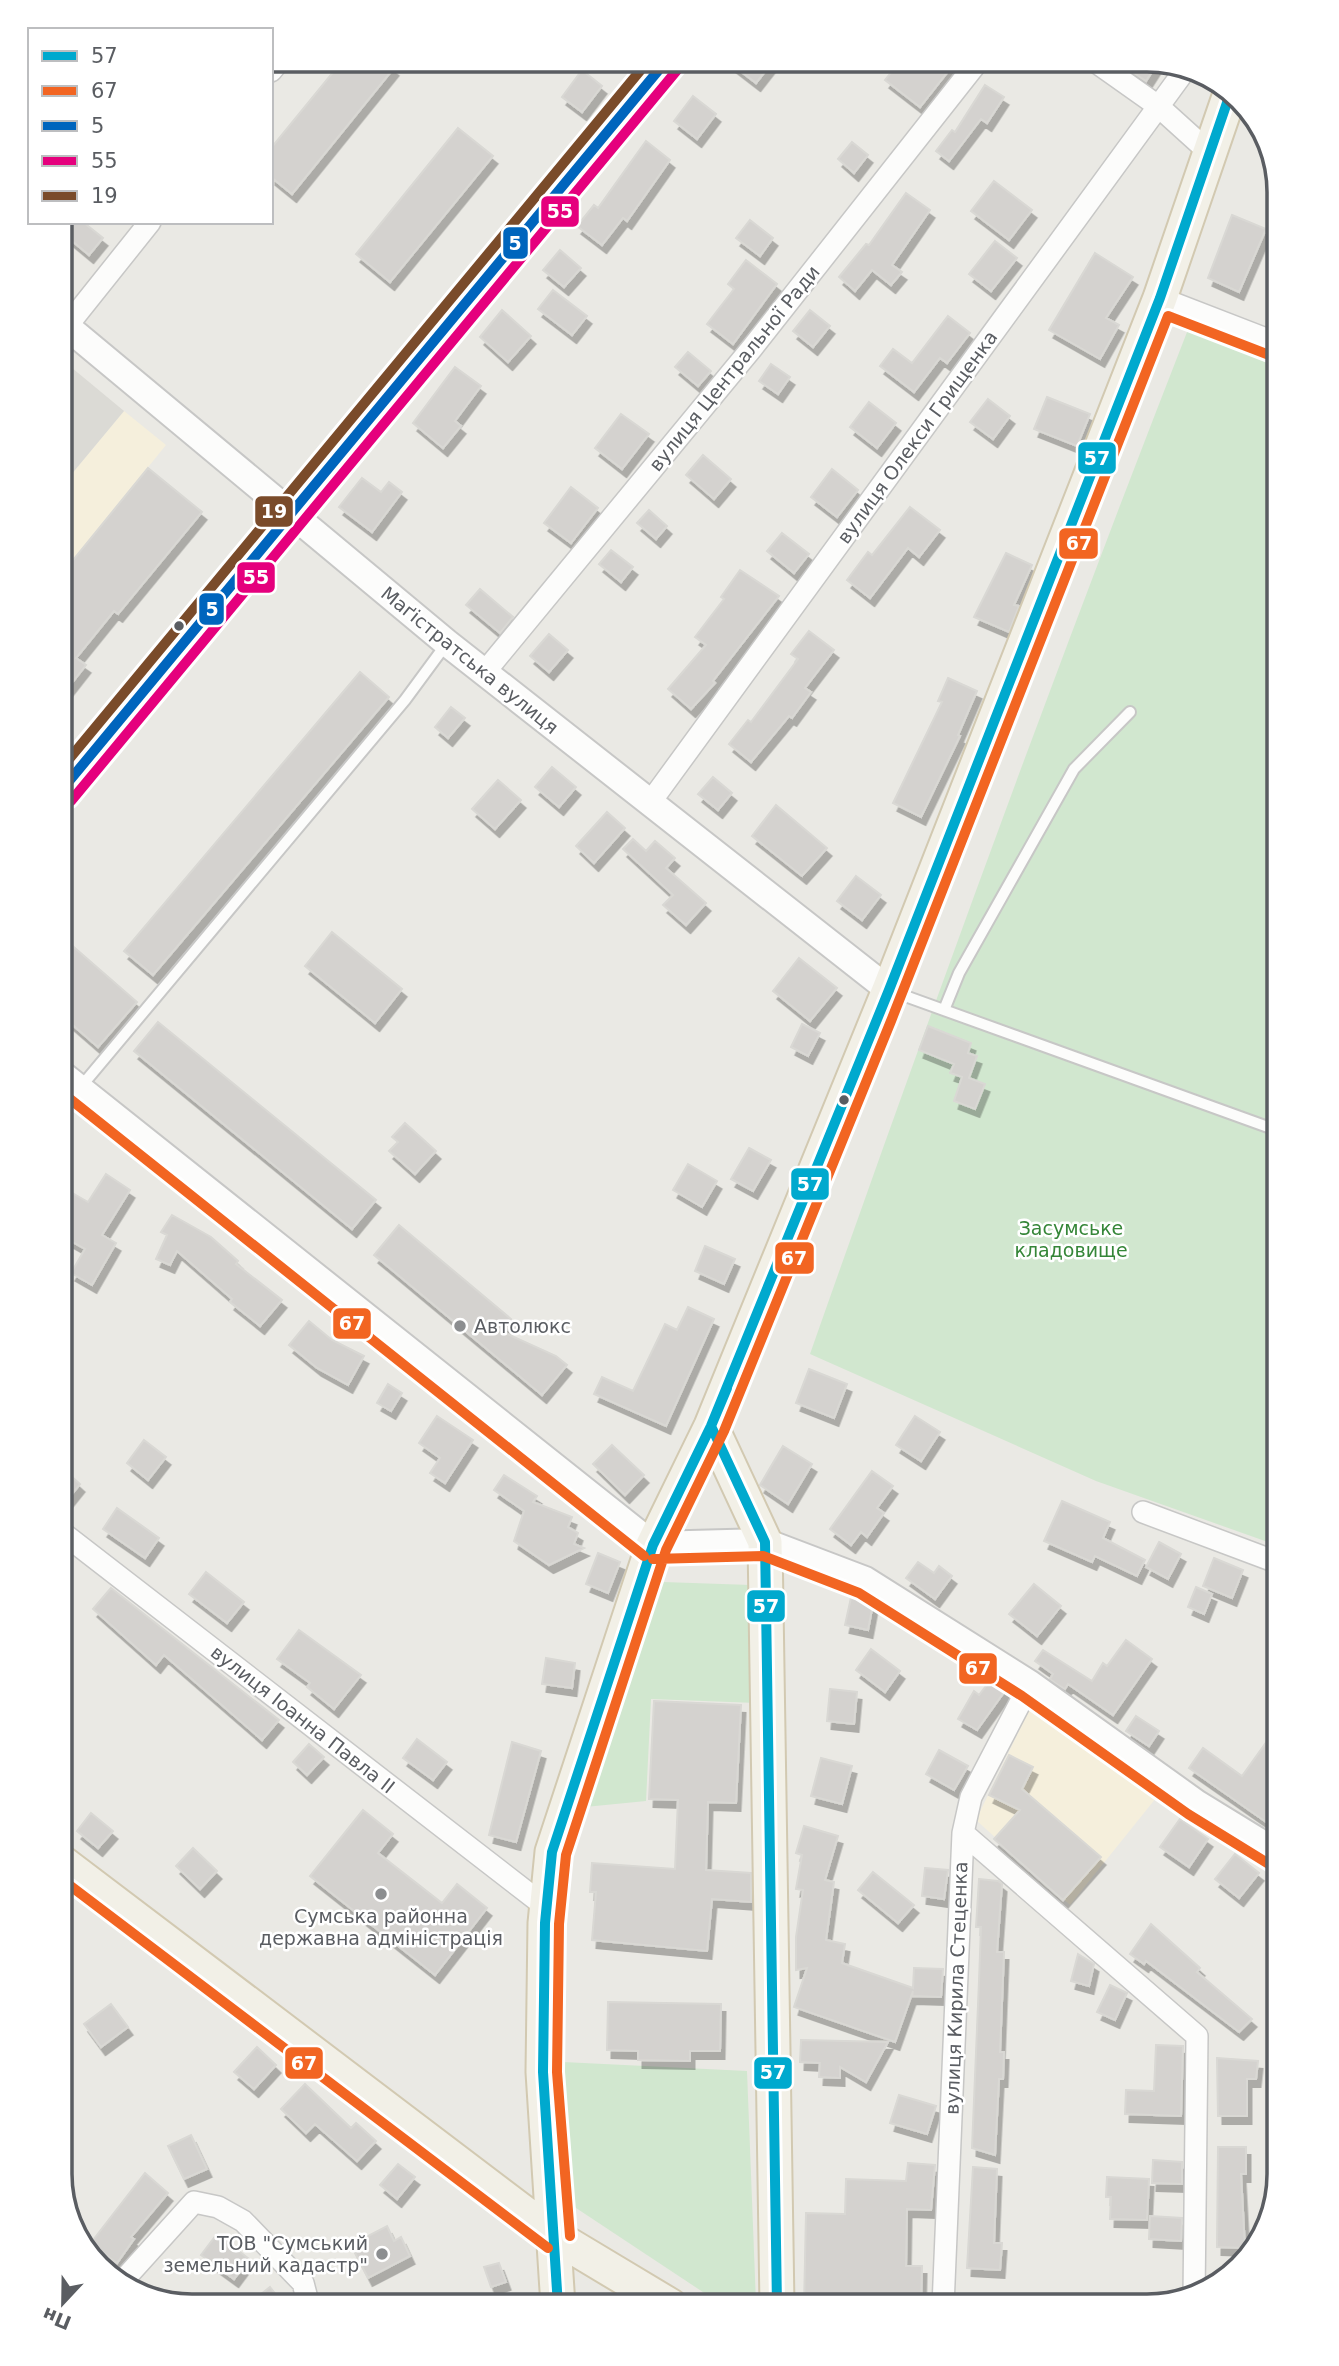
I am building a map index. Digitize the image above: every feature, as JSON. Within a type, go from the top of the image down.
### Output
[{"type":"main road","points":[[72,777],[657,72]]},
{"type":"main road","points":[[558,2294],[543,2071],[546,1907],[552,1852],[653,1545],[711,1426],[889,990],[1160,298],[1228,102]]},
{"type":"main road","points":[[711,1426],[765,1542],[777,2294]]},
{"type":"main road","points":[[72,1870],[556,2237],[651,2294]]},
{"type":"street","name":"вулиця Центральної Ради","points":[[484,673],[752,348],[970,72]]},
{"type":"street","points":[[1110,72],[1157,106],[1210,153]]},
{"type":"street","name":"вулиця Олекси Грищенка","points":[[649,804],[1180,76]]},
{"type":"street","points":[[72,313],[148,224]]},
{"type":"street","points":[[1160,298],[1267,339]]},
{"type":"street","name":"Маґістратська вулиця","points":[[72,331],[484,673],[889,990]]},
{"type":"street","points":[[72,1086],[653,1545],[765,1542],[865,1580],[1030,1684],[1196,1803],[1267,1847]]},
{"type":"street","points":[[1143,1512],[1267,1558]]},
{"type":"street","name":"вулиця Іоанна Павла II","points":[[72,1540],[546,1907]]},
{"type":"street","name":"вулиця Кирила Стеценка","points":[[944,2294],[963,1833],[971,1797],[1030,1684]]},
{"type":"street","points":[[963,1833],[1197,2036],[1194,2284]]},
{"type":"street","points":[[128,2276],[194,2202],[218,2207],[243,2221],[303,2283],[306,2294]]},
{"type":"lane","points":[[72,1074],[405,700],[447,643]]},
{"type":"lane","points":[[944,1010],[960,973],[1074,769],[1130,712]]},
{"type":"lane","points":[[889,990],[1267,1127]]},
{"type":"shaded area","points":[[72,368],[124,411],[72,474]]},
{"type":"shaded area","points":[[124,411],[166,445],[72,561],[72,474]]},
{"type":"shaded area","points":[[1030,1708],[1156,1798],[1070,1905],[976,1820]]},
{"type":"green space","name":"Засумське кладовище","points":[[1189,327],[1267,361],[1267,1542],[1096,1481],[810,1354],[995,839]]},
{"type":"green space","points":[[663,1582],[751,1585],[757,1703],[651,1699],[646,1801],[585,1807]]},
{"type":"green space","points":[[563,2062],[747,2071],[756,2294],[706,2294],[570,2204]]},
{"type":"building","points":[[333,72],[391,72],[292,194],[273,179],[273,146]]},
{"type":"building","points":[[581,72],[584,72],[602,86],[582,112],[562,97]]},
{"type":"building","points":[[742,72],[765,72],[756,83]]},
{"type":"building","points":[[891,72],[948,72],[920,107],[885,80]]},
{"type":"building","points":[[1133,72],[1152,72],[1146,81]]},
{"type":"building","points":[[985,85],[1004,97],[987,123],[981,119],[949,161],[936,151],[952,130],[955,132]]},
{"type":"building","points":[[693,96],[716,114],[697,139],[674,121]]},
{"type":"building","points":[[458,128],[493,156],[390,282],[356,254]]},
{"type":"building","points":[[646,141],[670,160],[627,221],[623,218],[602,245],[577,226],[594,205],[598,208]]},
{"type":"building","points":[[852,142],[868,155],[854,173],[838,159]]},
{"type":"building","points":[[994,181],[1032,210],[1009,240],[971,211]]},
{"type":"building","points":[[906,193],[930,210],[892,265],[902,272],[891,285],[872,270],[855,291],[839,277],[866,244],[869,245]]},
{"type":"building","points":[[1232,215],[1266,229],[1239,292],[1208,278]]},
{"type":"building","points":[[750,220],[773,238],[760,256],[736,238]]},
{"type":"building","points":[[72,224],[86,224],[103,238],[89,255],[72,241]]},
{"type":"building","points":[[995,241],[1017,258],[991,291],[969,274]]},
{"type":"building","points":[[560,250],[581,268],[564,287],[543,270]]},
{"type":"building","points":[[1095,253],[1133,277],[1106,318],[1119,325],[1100,359],[1049,330]]},
{"type":"building","points":[[746,260],[777,284],[733,344],[707,324],[734,289],[728,284]]},
{"type":"building","points":[[553,290],[587,316],[572,335],[538,309]]},
{"type":"building","points":[[502,310],[531,336],[508,362],[480,337]]},
{"type":"building","points":[[810,310],[830,326],[813,347],[793,331]]},
{"type":"building","points":[[948,316],[970,333],[947,363],[940,358],[914,392],[880,366],[893,349],[912,363]]},
{"type":"building","points":[[688,352],[711,371],[698,386],[675,367]]},
{"type":"building","points":[[771,364],[790,377],[778,394],[759,381]]},
{"type":"building","points":[[455,367],[481,386],[455,421],[461,426],[443,448],[413,423]]},
{"type":"building","points":[[1047,397],[1090,414],[1077,446],[1034,429]]},
{"type":"building","points":[[988,399],[1010,416],[993,439],[970,422]]},
{"type":"building","points":[[869,402],[896,423],[877,448],[850,427]]},
{"type":"building","points":[[621,414],[649,434],[622,469],[595,448]]},
{"type":"building","points":[[703,455],[731,479],[714,499],[686,475]]},
{"type":"building","points":[[148,468],[202,512],[118,614],[114,611],[76,658],[86,665],[72,683],[72,561]]},
{"type":"building","points":[[832,469],[858,490],[837,517],[811,497]]},
{"type":"building","points":[[362,478],[381,492],[389,482],[402,492],[372,532],[339,507]]},
{"type":"building","points":[[571,487],[598,508],[571,543],[544,523]]},
{"type":"building","points":[[910,507],[940,530],[919,557],[908,548],[870,598],[847,580],[868,552],[872,555]]},
{"type":"building","points":[[649,510],[667,526],[656,539],[637,523]]},
{"type":"building","points":[[782,533],[809,554],[794,573],[767,551]]},
{"type":"building","points":[[611,550],[633,567],[621,582],[599,564]]},
{"type":"building","points":[[1006,553],[1032,565],[1014,605],[1019,606],[1009,632],[974,617]]},
{"type":"building","points":[[740,570],[779,596],[713,681],[715,683],[691,709],[668,689],[706,645],[695,637],[724,599],[721,597]]},
{"type":"building","points":[[480,589],[513,617],[500,633],[466,605]]},
{"type":"building","points":[[809,631],[834,650],[805,688],[811,692],[792,718],[789,716],[751,762],[729,744],[748,720],[751,722],[798,659],[791,654]]},
{"type":"building","points":[[549,634],[568,650],[549,672],[530,656]]},
{"type":"building","points":[[360,672],[389,697],[153,975],[124,951]]},
{"type":"building","points":[[948,678],[977,691],[958,735],[960,736],[921,817],[893,803],[942,702],[938,701]]},
{"type":"building","points":[[451,707],[465,718],[448,738],[435,727]]},
{"type":"building","points":[[552,767],[576,787],[559,807],[535,787]]},
{"type":"building","points":[[713,777],[732,793],[718,810],[698,794]]},
{"type":"building","points":[[498,780],[521,800],[495,829],[472,809]]},
{"type":"building","points":[[776,805],[827,848],[802,876],[752,836]]},
{"type":"building","points":[[607,812],[625,828],[594,863],[576,846]]},
{"type":"building","points":[[633,839],[646,851],[655,841],[675,858],[666,868],[706,903],[686,925],[663,905],[673,895],[623,849]]},
{"type":"building","points":[[856,876],[881,895],[862,920],[837,901]]},
{"type":"building","points":[[332,932],[402,989],[375,1023],[305,966]]},
{"type":"building","points":[[72,945],[137,1002],[98,1047],[72,1024]]},
{"type":"building","points":[[799,958],[837,988],[810,1021],[773,991]]},
{"type":"building","points":[[158,1022],[376,1200],[352,1229],[134,1051]]},
{"type":"building","points":[[802,1024],[820,1033],[808,1056],[791,1047]]},
{"type":"building","points":[[928,1026],[971,1043],[968,1053],[977,1056],[969,1078],[985,1084],[975,1109],[954,1101],[962,1077],[950,1073],[954,1064],[919,1050]]},
{"type":"building","points":[[405,1123],[436,1151],[415,1174],[389,1151],[398,1142],[392,1137]]},
{"type":"building","points":[[749,1148],[771,1160],[753,1191],[731,1179]]},
{"type":"building","points":[[688,1164],[717,1181],[702,1207],[673,1190]]},
{"type":"building","points":[[106,1174],[130,1190],[102,1235],[116,1243],[92,1285],[72,1274],[85,1249],[72,1242],[72,1193],[88,1202]]},
{"type":"building","points":[[172,1215],[211,1237],[238,1261],[236,1264],[282,1300],[260,1326],[230,1302],[232,1299],[177,1251],[170,1265],[156,1259],[167,1235],[161,1232]]},
{"type":"building","points":[[399,1225],[511,1319],[505,1333],[556,1356],[567,1365],[542,1395],[374,1255]]},
{"type":"building","points":[[705,1246],[735,1259],[724,1284],[695,1271]]},
{"type":"building","points":[[688,1307],[714,1319],[666,1426],[594,1394],[602,1377],[633,1391],[665,1324],[677,1330]]},
{"type":"building","points":[[309,1321],[332,1340],[364,1356],[348,1385],[317,1368],[289,1345]]},
{"type":"building","points":[[809,1369],[847,1384],[834,1418],[796,1403]]},
{"type":"building","points":[[388,1384],[402,1393],[391,1411],[377,1403]]},
{"type":"building","points":[[437,1416],[473,1440],[445,1483],[430,1473],[440,1458],[419,1443]]},
{"type":"building","points":[[915,1416],[940,1432],[921,1461],[896,1445]]},
{"type":"building","points":[[144,1440],[166,1457],[148,1480],[127,1463]]},
{"type":"building","points":[[612,1445],[644,1475],[625,1495],[593,1464]]},
{"type":"building","points":[[783,1446],[812,1464],[788,1504],[760,1485]]},
{"type":"building","points":[[872,1471],[893,1486],[877,1508],[884,1513],[867,1537],[861,1532],[851,1545],[830,1529]]},
{"type":"building","points":[[504,1475],[537,1496],[533,1502],[572,1517],[568,1527],[578,1533],[574,1544],[584,1548],[549,1565],[514,1541],[524,1511],[494,1490]]},
{"type":"building","points":[[72,1477],[80,1484],[72,1494]]},
{"type":"building","points":[[1062,1501],[1110,1522],[1103,1538],[1145,1560],[1137,1576],[1095,1556],[1092,1562],[1044,1541]]},
{"type":"building","points":[[117,1508],[159,1538],[145,1558],[103,1529]]},
{"type":"building","points":[[1159,1542],[1181,1554],[1168,1579],[1146,1567]]},
{"type":"building","points":[[598,1553],[620,1562],[608,1593],[586,1584]]},
{"type":"building","points":[[1214,1558],[1243,1570],[1232,1598],[1203,1586]]},
{"type":"building","points":[[918,1562],[934,1573],[939,1566],[952,1576],[935,1599],[906,1578]]},
{"type":"building","points":[[206,1572],[244,1602],[227,1623],[189,1594]]},
{"type":"building","points":[[1034,1584],[1061,1606],[1037,1636],[1009,1614]]},
{"type":"building","points":[[1196,1587],[1212,1594],[1204,1614],[1188,1607]]},
{"type":"building","points":[[111,1588],[279,1720],[262,1740],[164,1655],[156,1665],[93,1609]]},
{"type":"building","points":[[852,1593],[873,1604],[868,1630],[845,1625]]},
{"type":"building","points":[[299,1630],[361,1675],[334,1709],[307,1687],[310,1683],[277,1659]]},
{"type":"building","points":[[1126,1640],[1152,1659],[1113,1715],[1068,1684],[1065,1689],[1055,1683],[1050,1679],[1053,1674],[1035,1661],[1043,1650],[1092,1681],[1103,1663],[1107,1666]]},
{"type":"building","points":[[871,1649],[900,1671],[885,1692],[856,1670]]},
{"type":"building","points":[[546,1658],[575,1663],[572,1688],[542,1684]]},
{"type":"building","points":[[992,1678],[1007,1688],[977,1730],[958,1719],[974,1691],[979,1695]]},
{"type":"building","points":[[830,1689],[857,1692],[854,1724],[827,1721]]},
{"type":"building","points":[[654,1701],[741,1705],[736,1803],[708,1802],[706,1870],[751,1873],[751,1902],[712,1899],[707,1951],[592,1940],[596,1892],[590,1892],[592,1863],[675,1869],[678,1800],[649,1799]]},
{"type":"building","points":[[1136,1716],[1159,1731],[1149,1746],[1126,1731]]},
{"type":"building","points":[[417,1739],[447,1762],[433,1780],[403,1758]]},
{"type":"building","points":[[1267,1741],[1267,1823],[1189,1768],[1203,1748],[1242,1776]]},
{"type":"building","points":[[512,1742],[541,1751],[516,1842],[489,1835]]},
{"type":"building","points":[[309,1744],[324,1757],[307,1775],[293,1762]]},
{"type":"building","points":[[939,1750],[968,1766],[954,1790],[926,1774]]},
{"type":"building","points":[[1009,1755],[1033,1767],[1022,1789],[1101,1857],[1063,1900],[994,1839],[1020,1810],[989,1795]]},
{"type":"building","points":[[821,1758],[852,1766],[842,1804],[811,1796]]},
{"type":"building","name":"Сумська районна державна адміністрація","points":[[363,1810],[393,1834],[378,1853],[442,1903],[457,1884],[487,1908],[435,1975],[310,1876]]},
{"type":"building","points":[[91,1813],[113,1831],[98,1848],[77,1831]]},
{"type":"building","points":[[1180,1819],[1208,1839],[1189,1867],[1160,1847]]},
{"type":"building","points":[[804,1826],[838,1836],[825,1880],[834,1882],[826,1940],[845,1944],[842,1963],[913,1988],[914,1968],[943,1969],[941,1997],[912,1996],[913,1991],[895,2042],[794,2007],[807,1968],[796,1970],[796,1937],[803,1890],[796,1889],[802,1855],[796,1853]]},
{"type":"building","points":[[193,1848],[217,1871],[200,1889],[176,1866]]},
{"type":"building","points":[[1235,1854],[1259,1873],[1239,1898],[1215,1879]]},
{"type":"building","points":[[925,1868],[948,1870],[944,1899],[922,1896]]},
{"type":"building","points":[[873,1872],[914,1905],[898,1923],[858,1890]]},
{"type":"building","points":[[979,1879],[1002,1884],[997,1952],[1004,1952],[1000,2052],[1004,2052],[1003,2079],[999,2079],[995,2155],[972,2148],[981,1927],[976,1927]]},
{"type":"building","points":[[1151,1924],[1200,1968],[1197,1972],[1252,2019],[1239,2032],[1146,1961],[1144,1964],[1130,1954]]},
{"type":"building","points":[[1078,1954],[1094,1964],[1089,1986],[1071,1981]]},
{"type":"building","points":[[1110,1985],[1127,1993],[1115,2020],[1097,2012]]},
{"type":"building","points":[[608,2002],[721,2004],[720,2051],[690,2051],[690,2061],[638,2060],[638,2051],[607,2050]]},
{"type":"building","points":[[111,2004],[128,2027],[101,2047],[84,2024]]},
{"type":"building","points":[[801,2040],[888,2042],[866,2082],[840,2067],[840,2078],[819,2077],[820,2063],[800,2062]]},
{"type":"building","points":[[1156,2045],[1183,2046],[1181,2116],[1125,2114],[1126,2090],[1154,2091]]},
{"type":"building","points":[[257,2047],[276,2065],[254,2089],[234,2072]]},
{"type":"building","points":[[1217,2058],[1258,2061],[1256,2079],[1247,2079],[1247,2116],[1218,2116]]},
{"type":"building","points":[[305,2084],[351,2128],[356,2123],[376,2141],[357,2161],[315,2124],[306,2133],[281,2109]]},
{"type":"building","points":[[899,2095],[936,2106],[927,2134],[890,2123]]},
{"type":"building","points":[[191,2135],[207,2169],[184,2179],[168,2146]]},
{"type":"building","points":[[1218,2147],[1246,2147],[1246,2174],[1241,2174],[1245,2244],[1242,2248],[1217,2247]]},
{"type":"building","points":[[1153,2160],[1182,2162],[1182,2184],[1152,2183]]},
{"type":"building","points":[[908,2163],[935,2165],[931,2210],[907,2209],[906,2266],[922,2266],[921,2294],[804,2294],[806,2213],[845,2214],[846,2179],[906,2181]]},
{"type":"building","points":[[398,2164],[415,2177],[397,2199],[380,2185]]},
{"type":"building","points":[[973,2167],[997,2169],[994,2243],[1002,2243],[1000,2270],[967,2268]]},
{"type":"building","points":[[145,2173],[168,2193],[131,2237],[134,2239],[117,2263],[98,2250],[92,2241]]},
{"type":"building","points":[[1107,2177],[1149,2179],[1147,2220],[1110,2219],[1111,2197],[1106,2197]]},
{"type":"building","points":[[1150,2216],[1182,2218],[1181,2241],[1149,2239]]},
{"type":"building","name":"ТОВ \"Сумський земельний кадастр\"","points":[[387,2226],[394,2241],[401,2237],[410,2256],[368,2278],[351,2245]]},
{"type":"building","points":[[217,2234],[249,2259],[234,2279],[201,2255]]},
{"type":"building","points":[[499,2263],[506,2282],[491,2287],[484,2267]]},
{"type":"building","points":[[270,2287],[276,2294],[261,2294]]},
{"type":"transit line","name":"19","points":[[72,756],[639,72]]},
{"type":"transit line","name":"5","points":[[72,778],[657,72]]},
{"type":"transit line","name":"55","points":[[72,800],[676,72]]},
{"type":"transit line","name":"57","points":[[557,2294],[543,2072],[545,1923],[552,1852],[653,1545],[711,1426],[889,990],[1160,298],[1227,101]]},
{"type":"transit line","name":"67","points":[[570,2236],[557,2072],[559,1924],[566,1855],[666,1550],[724,1431],[891,1021],[1168,316],[1267,354]]},
{"type":"transit line","name":"67","points":[[72,1101],[644,1556]]},
{"type":"transit line","name":"57","points":[[727,1388],[711,1426],[765,1542],[777,2294]]},
{"type":"transit line","name":"67","points":[[653,1559],[763,1556],[859,1593],[1022,1696],[1188,1814],[1267,1863]]},
{"type":"transit line","name":"67","points":[[72,1887],[548,2248]]},
{"type":"place","name":"Автолюкс","points":[[460,1326]]},
{"type":"place","name":"Сумська районна державна адміністрація","points":[[381,1894]]},
{"type":"place","name":"ТОВ \"Сумський земельний кадастр\"","points":[[382,2254]]}]
